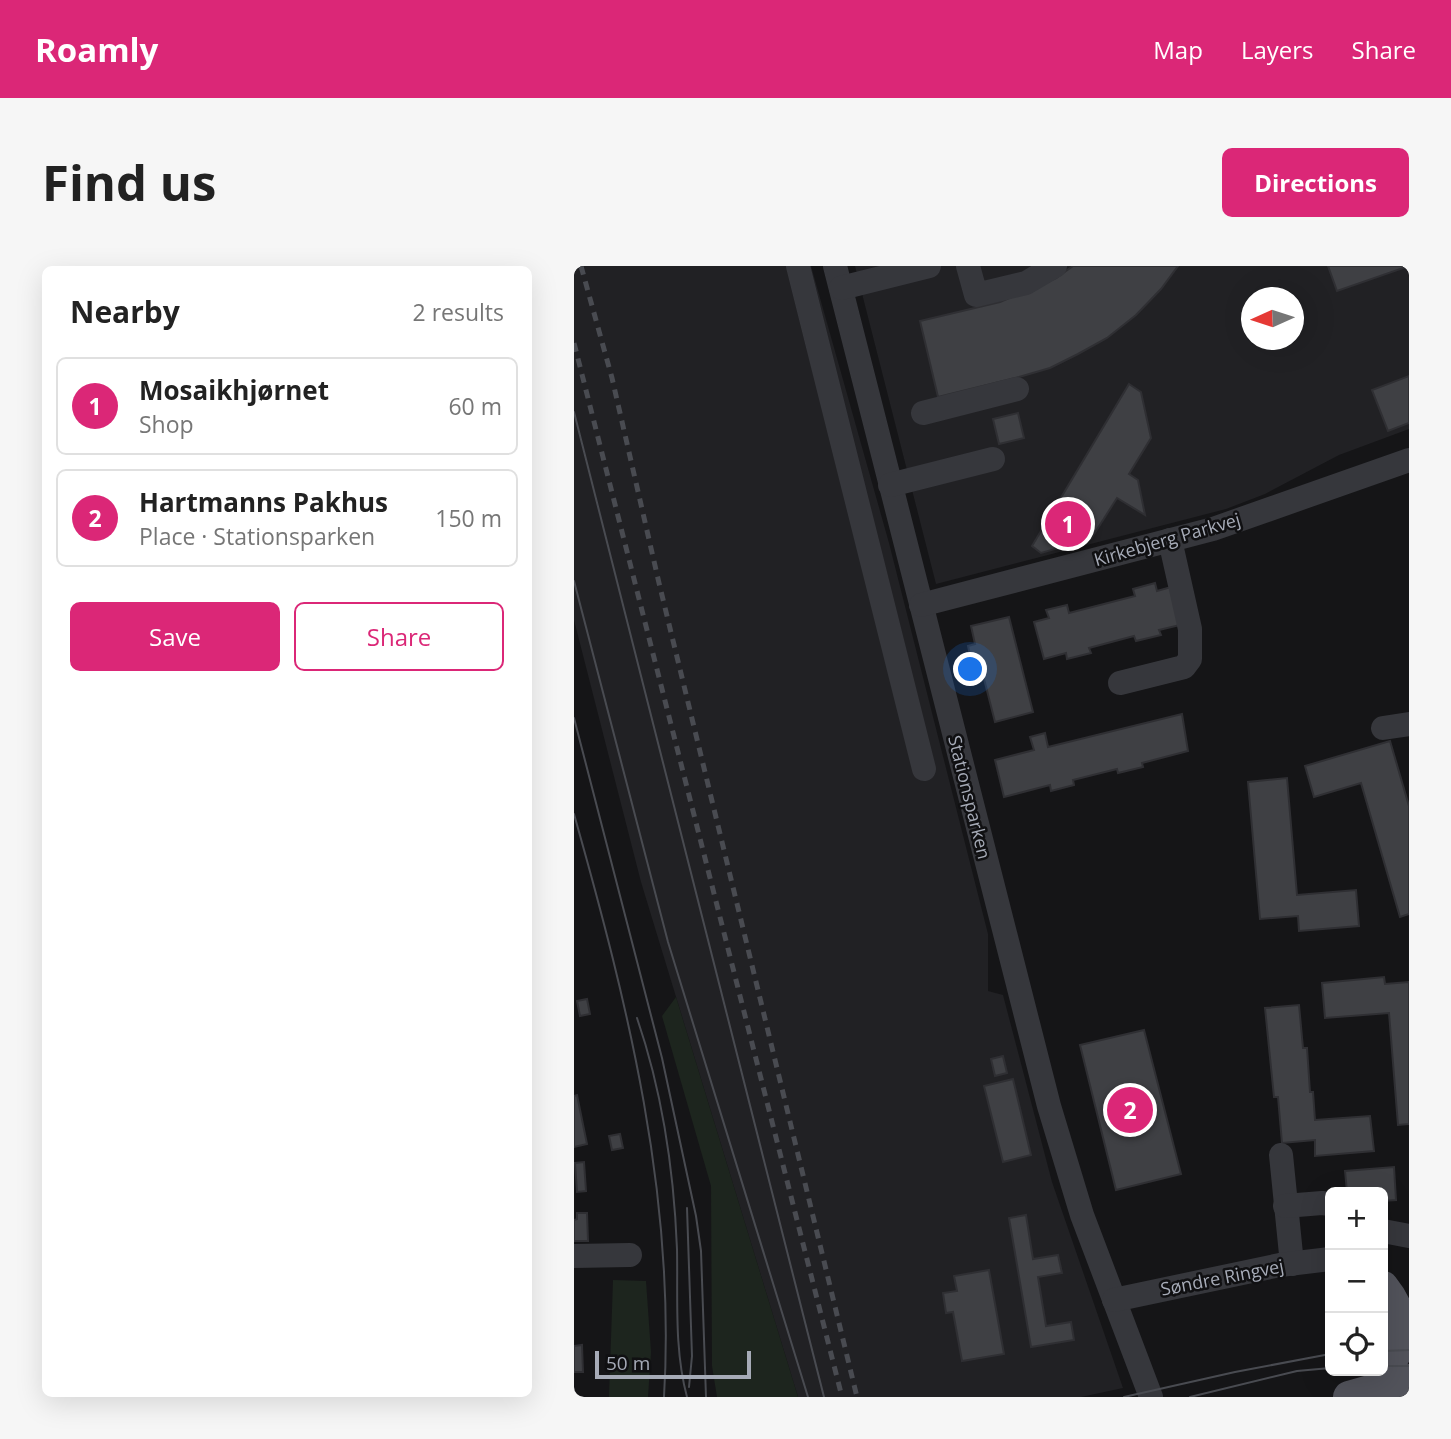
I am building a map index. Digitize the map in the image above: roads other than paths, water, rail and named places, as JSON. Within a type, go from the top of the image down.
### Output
[{"type":"main road","points":[[1388,1278],[1409,1289]]},
{"type":"main road","points":[[1388,1294],[1398,1307],[1403,1323],[1398,1350],[1388,1362]]},
{"type":"main road","points":[[1336,1397],[1371,1376]]},
{"type":"main road","points":[[1349,1397],[1409,1380]]},
{"type":"street","points":[[798,266],[924,769]]},
{"type":"street","name":"Stationsparken","points":[[929,266],[838,277],[1049,1106],[1082,1215],[1152,1397]]},
{"type":"street","points":[[968,266],[976,295],[1026,282],[1055,266]]},
{"type":"street","points":[[923,413],[1017,389]]},
{"type":"street","points":[[890,485],[993,459]]},
{"type":"street","name":"Kirkebjerg Parkvej","points":[[921,605],[1213,529],[1409,460]]},
{"type":"street","points":[[1120,683],[1184,667],[1190,659],[1190,629],[1170,540]]},
{"type":"street","points":[[1383,728],[1409,724]]},
{"type":"street","points":[[1281,1155],[1292,1264]]},
{"type":"street","points":[[1285,1206],[1325,1203]]},
{"type":"street","points":[[1388,1232],[1409,1236]]},
{"type":"street","points":[[574,1256],[630,1255]]},
{"type":"street","name":"Søndre Ringvej","points":[[1114,1300],[1325,1260]]},
{"type":"tram line","points":[[574,412],[824,1397]]},
{"type":"tram line","points":[[574,581],[668,942],[808,1397]]},
{"type":"tram line","points":[[574,718],[662,1058],[696,1216],[701,1251],[706,1397]]},
{"type":"tram line","points":[[574,814],[613,958],[644,1102],[663,1248],[666,1322],[664,1397]]},
{"type":"tram line","points":[[637,1018],[660,1103],[670,1161],[677,1249],[678,1342],[687,1397]]},
{"type":"tram line","points":[[687,1208],[692,1356],[689,1387]]},
{"type":"tram line","points":[[1388,1351],[1409,1350]]},
{"type":"tram line","points":[[1124,1397],[1325,1355]]},
{"type":"tram line","points":[[1388,1366],[1409,1366]]},
{"type":"tram line","points":[[1190,1397],[1297,1371],[1325,1368]]},
{"type":"railway","points":[[581,266],[612,378],[659,583],[857,1397]]},
{"type":"railway","points":[[574,343],[842,1397]]},
{"type":"place","name":"Mosaikhjørnet","points":[[1068,524]]},
{"type":"place","name":"Hartmanns Pakhus","points":[[1130,1110]]}]
